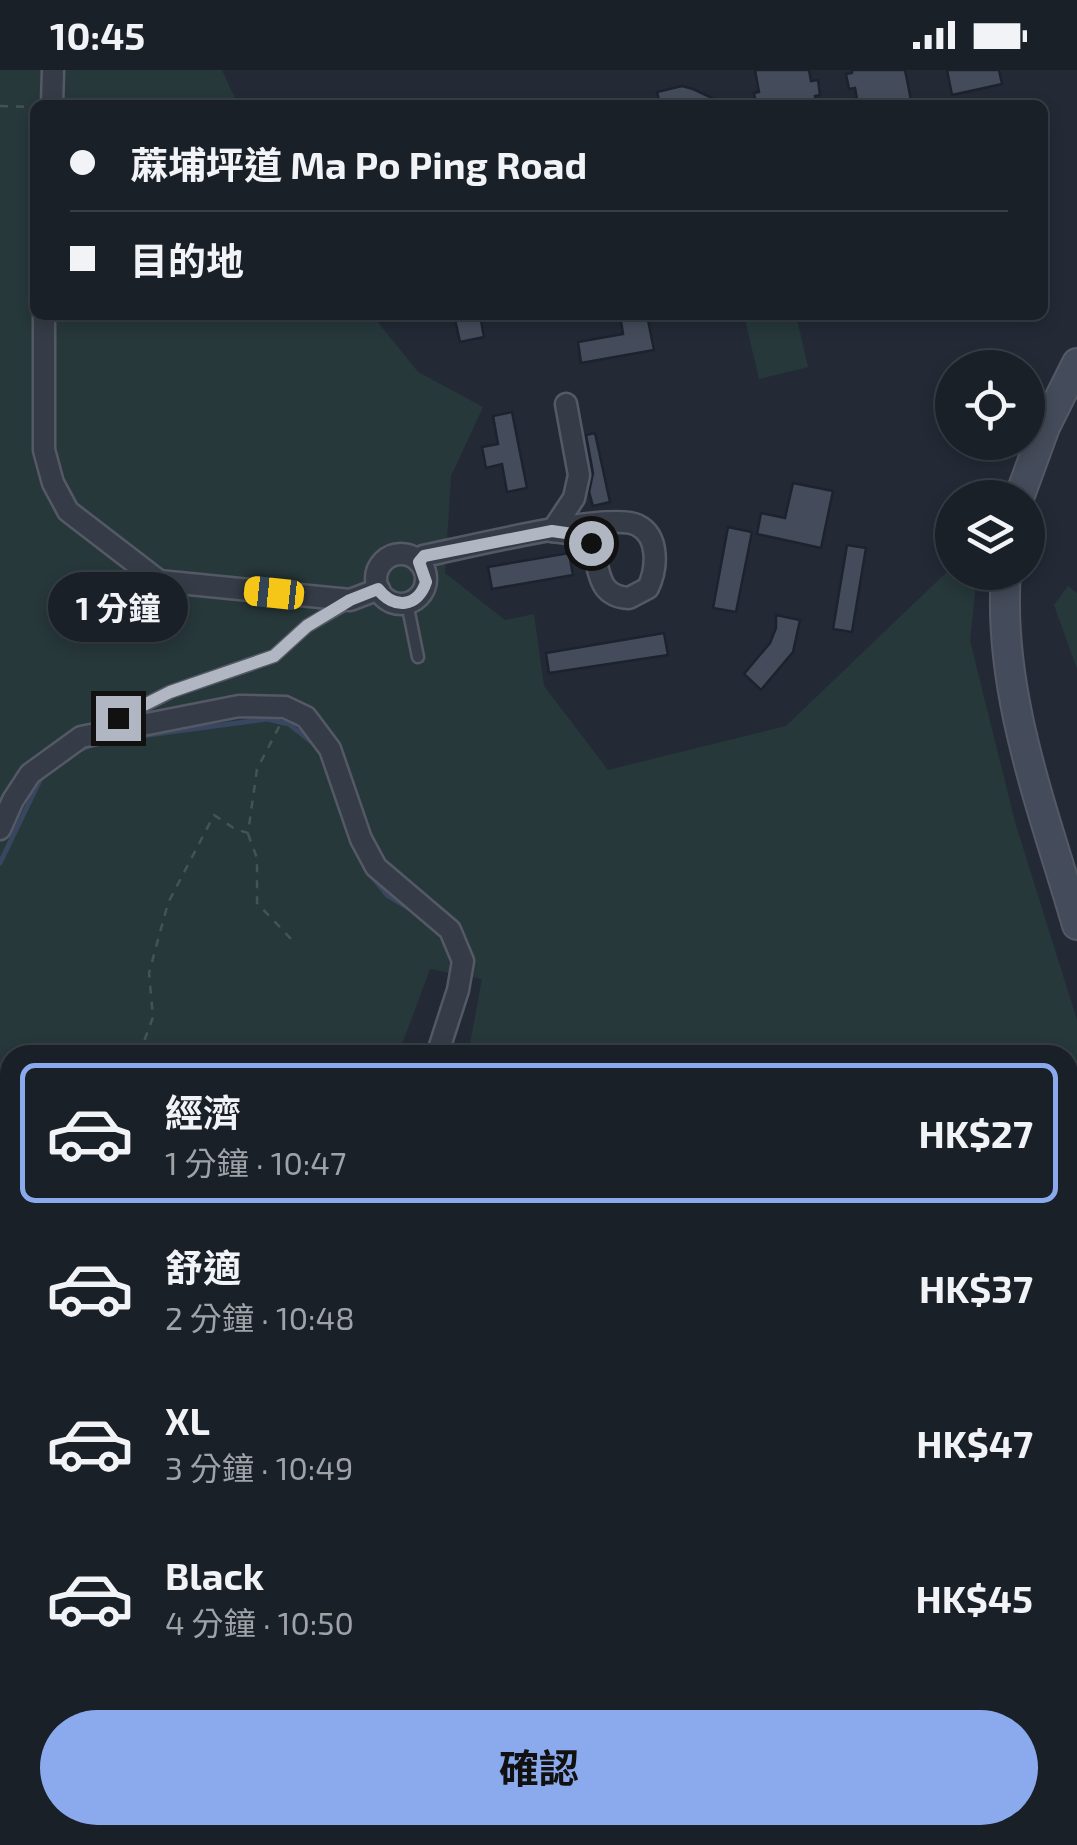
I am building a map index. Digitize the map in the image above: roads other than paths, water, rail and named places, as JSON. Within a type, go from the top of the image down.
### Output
[{"type":"main road","points":[[1026,480],[1045,427],[1077,363]]},
{"type":"main road","points":[[1005,590],[1004,630],[1016,706],[1077,925]]},
{"type":"street","points":[[52,100],[53,70]]},
{"type":"street","points":[[44,320],[44,450],[53,483],[68,511],[159,581],[350,600],[378,589]]},
{"type":"street","points":[[552,531],[574,498],[579,475],[566,404]]},
{"type":"street","points":[[419,562],[424,556],[552,531],[608,523],[637,524],[648,535],[654,550],[655,565],[648,588],[629,598],[612,594],[599,580],[586,536],[552,531]]},
{"type":"street","points":[[406,554],[419,562],[426,575],[424,590],[407,603],[390,601],[378,589],[380,567],[390,556],[406,554]]},
{"type":"street","points":[[0,829],[12,800],[30,774],[81,737],[239,706],[285,708],[306,717],[330,748],[360,839],[376,867],[450,930],[462,960],[458,990],[441,1045]]},
{"type":"lane","points":[[81,737],[170,692],[274,656],[307,626],[350,600]]},
{"type":"lane","points":[[407,603],[418,658]]},
{"type":"waterway","points":[[133,737],[267,719],[289,724],[313,743]]},
{"type":"waterway","points":[[75,752],[97,743]]},
{"type":"waterway","points":[[0,863],[42,776]]},
{"type":"waterway","points":[[365,868],[387,895],[412,910]]}]
